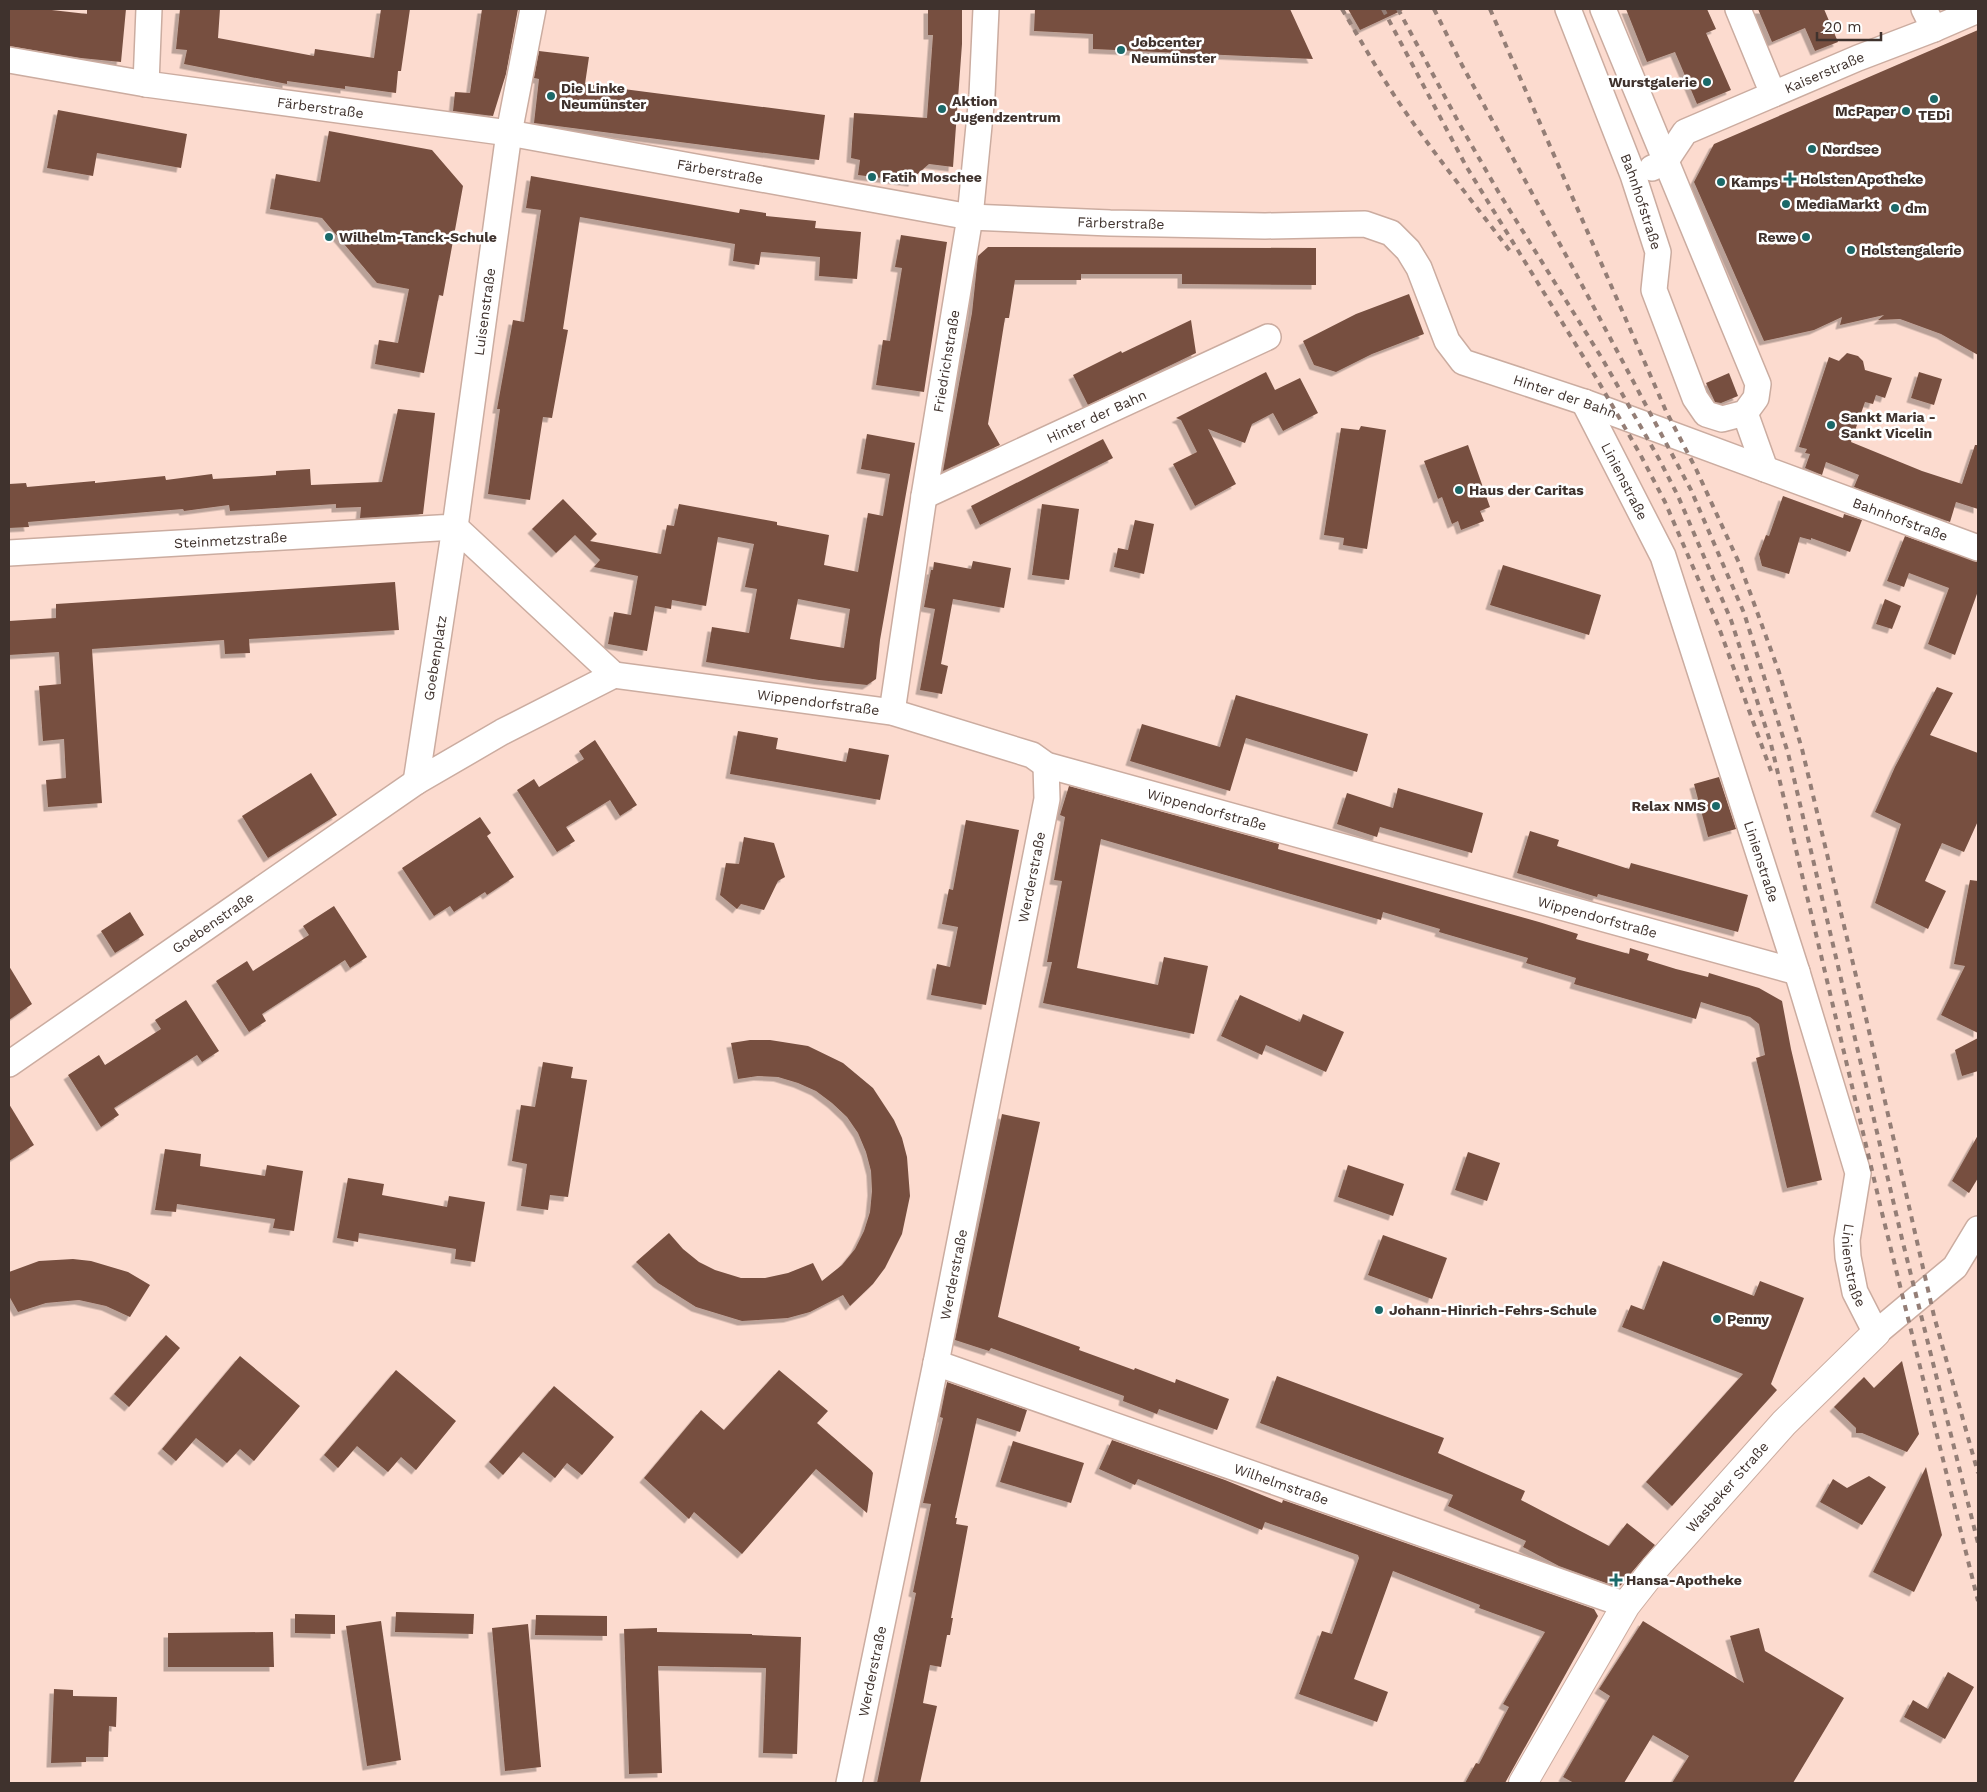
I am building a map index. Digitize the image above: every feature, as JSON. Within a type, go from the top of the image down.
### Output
[{"type":"street","points":[[146,84],[150,9]]},
{"type":"street","name":"Luisenstraße","points":[[454,527],[509,134],[534,9]]},
{"type":"street","name":"Friedrichstraße","points":[[892,712],[924,496],[970,217],[982,95],[986,9]]},
{"type":"street","name":"Bahnhofstraße","points":[[1568,9],[1633,175],[1658,252],[1654,290],[1695,398],[1706,414],[1714,417],[1722,419],[1745,413]]},
{"type":"street","points":[[1603,9],[1758,384],[1756,398],[1745,413],[1765,469]]},
{"type":"street","name":"Kaiserstraße","points":[[1738,9],[1773,94]]},
{"type":"street","name":"Kaiserstraße","points":[[1665,162],[1685,132],[1858,58],[1929,19],[1978,10]]},
{"type":"street","name":"Färberstraße","points":[[9,60],[146,84],[509,134],[970,217],[1110,223],[1226,225],[1365,224],[1391,233],[1408,250],[1419,268]]},
{"type":"street","points":[[1633,175],[1665,162]]},
{"type":"street","name":"Hinter der Bahn","points":[[1419,268],[1447,342],[1463,362],[1584,402],[1765,469]]},
{"type":"street","name":"Hinter der Bahn","points":[[924,496],[1268,337]]},
{"type":"street","name":"Linienstraße","points":[[1584,402],[1663,556],[1797,972],[1858,1173],[1847,1240],[1848,1257],[1855,1292],[1876,1333]]},
{"type":"street","name":"Bahnhofstraße","points":[[1765,469],[1978,548]]},
{"type":"street","points":[[416,782],[502,732],[614,675],[454,527]]},
{"type":"street","name":"Steinmetzstraße","points":[[9,553],[454,527]]},
{"type":"street","name":"Goebenplatz","points":[[416,782],[454,527]]},
{"type":"street","name":"Wippendorfstraße","points":[[614,675],[892,712],[1032,755],[1046,765],[1797,972]]},
{"type":"street","name":"Werderstraße","points":[[849,1783],[936,1362],[1047,799],[1046,765]]},
{"type":"street","name":"Goebenstraße","points":[[9,1064],[416,782]]},
{"type":"street","name":"Wasbeker Straße","points":[[1523,1783],[1626,1605],[1691,1526],[1784,1423],[1876,1333],[1955,1267],[1978,1229]]},
{"type":"street","name":"Wilhelmstraße","points":[[936,1362],[1626,1605]]},
{"type":"building","points":[[9,9],[43,9],[87,14],[87,9],[126,9],[121,62],[81,58],[9,46]]},
{"type":"building","points":[[180,9],[220,9],[218,38],[314,56],[315,49],[374,58],[381,9],[410,9],[401,71],[398,71],[396,93],[345,86],[345,89],[287,81],[287,84],[184,64],[187,50],[176,49]]},
{"type":"building","points":[[482,9],[518,9],[506,74],[493,116],[453,111],[455,92],[470,93]]},
{"type":"building","points":[[928,9],[962,9],[962,44],[953,167],[929,164],[914,177],[913,182],[858,175],[860,160],[851,158],[854,113],[927,118],[933,35],[928,35]]},
{"type":"building","points":[[1035,9],[1290,9],[1313,59],[1093,49],[1093,34],[1034,31]]},
{"type":"building","points":[[1348,9],[1405,9],[1360,30]]},
{"type":"building","points":[[1626,9],[1707,9],[1716,29],[1706,33],[1731,90],[1697,104],[1675,52],[1647,62]]},
{"type":"building","points":[[1758,9],[1824,9],[1838,42],[1815,51],[1805,28],[1772,42]]},
{"type":"building","name":"Holstengalerie","points":[[1978,30],[1978,355],[1941,334],[1900,319],[1878,320],[1884,315],[1840,325],[1842,317],[1814,330],[1764,341],[1694,182],[1714,144]]},
{"type":"building","points":[[539,51],[589,57],[585,84],[825,115],[819,160],[534,123],[539,79],[534,78]]},
{"type":"building","points":[[58,110],[187,134],[181,168],[97,153],[93,176],[47,168]]},
{"type":"building","points":[[329,131],[432,150],[463,186],[443,296],[439,295],[424,373],[375,364],[379,340],[398,343],[409,289],[377,283],[322,218],[270,209],[276,174],[320,182]]},
{"type":"building","points":[[531,176],[739,213],[740,209],[766,213],[766,216],[816,221],[815,228],[861,232],[857,279],[819,276],[820,257],[761,252],[759,265],[733,261],[735,244],[580,217],[563,329],[568,330],[552,418],[543,417],[530,500],[488,494],[500,409],[497,409],[513,320],[524,322],[541,210],[526,208]]},
{"type":"building","points":[[901,235],[947,242],[924,392],[876,385],[883,340],[890,341],[902,268],[895,267]]},
{"type":"building","points":[[988,247],[1316,248],[1316,285],[1182,284],[1182,274],[1081,274],[1081,280],[1015,280],[1009,318],[1005,318],[988,424],[1000,445],[943,471],[972,313],[978,256]]},
{"type":"building","points":[[1409,294],[1424,334],[1372,354],[1336,372],[1314,365],[1303,341],[1356,314]]},
{"type":"building","points":[[1191,320],[1196,353],[1088,405],[1073,375]]},
{"type":"building","points":[[1847,353],[1858,356],[1863,361],[1865,370],[1892,378],[1885,398],[1876,395],[1873,404],[1865,402],[1851,442],[1922,471],[1962,484],[1975,445],[1978,445],[1978,509],[1956,502],[1950,522],[1854,487],[1859,475],[1826,462],[1822,475],[1805,468],[1810,454],[1805,453],[1807,449],[1799,447],[1829,357],[1839,361]]},
{"type":"building","points":[[1266,372],[1275,390],[1300,378],[1318,413],[1283,431],[1273,413],[1252,424],[1245,443],[1208,429],[1236,484],[1195,506],[1173,464],[1197,452],[1181,420],[1176,418]]},
{"type":"building","points":[[1919,372],[1942,379],[1934,405],[1911,398]]},
{"type":"building","points":[[1729,373],[1738,396],[1721,403],[1715,402],[1706,383]]},
{"type":"building","points":[[398,409],[435,413],[423,514],[360,518],[361,507],[336,508],[336,504],[230,511],[229,505],[184,511],[183,509],[28,522],[29,527],[9,528],[9,484],[26,483],[27,487],[165,476],[166,480],[212,474],[213,479],[276,475],[276,471],[310,469],[311,485],[382,482]]},
{"type":"building","points":[[1361,426],[1386,430],[1367,549],[1343,545],[1344,538],[1324,535],[1341,428],[1359,430]]},
{"type":"building","points":[[867,434],[915,443],[880,640],[876,679],[867,685],[819,680],[706,662],[712,627],[749,633],[757,589],[745,587],[754,544],[718,537],[706,606],[672,600],[671,609],[655,606],[647,651],[608,644],[614,612],[631,615],[638,576],[594,567],[600,560],[575,535],[556,553],[532,529],[563,499],[597,534],[590,541],[661,554],[667,525],[674,526],[679,504],[777,522],[777,525],[829,535],[824,565],[858,572],[868,513],[883,516],[890,474],[861,469]],"holes":[[[798,599],[850,609],[844,648],[790,639]]]},
{"type":"building","points":[[1103,439],[1113,458],[980,525],[971,506]]},
{"type":"building","name":"Haus der Caritas","points":[[1468,445],[1490,507],[1480,511],[1484,521],[1461,530],[1458,521],[1452,524],[1442,497],[1438,499],[1424,461]]},
{"type":"building","points":[[1783,496],[1843,518],[1844,514],[1862,520],[1850,552],[1811,538],[1811,540],[1800,537],[1789,574],[1762,566],[1759,554],[1766,535],[1769,536]]},
{"type":"building","points":[[1042,504],[1079,509],[1069,580],[1032,575]]},
{"type":"building","points":[[1135,520],[1154,524],[1144,574],[1114,567],[1118,548],[1128,550]]},
{"type":"building","points":[[1905,536],[1978,562],[1978,591],[1955,655],[1928,644],[1949,588],[1909,573],[1904,587],[1887,581]]},
{"type":"building","points":[[973,561],[1011,568],[1004,608],[953,599],[941,664],[948,666],[942,694],[920,690],[935,609],[924,607],[934,562],[971,569]]},
{"type":"building","points":[[1503,565],[1601,595],[1589,635],[1490,605]]},
{"type":"building","points":[[395,582],[399,630],[249,639],[250,653],[225,654],[224,640],[92,649],[102,803],[48,807],[46,780],[66,778],[64,739],[43,741],[39,686],[61,684],[59,652],[9,655],[9,621],[56,618],[56,604]]},
{"type":"building","points":[[1885,599],[1901,606],[1892,629],[1876,624]]},
{"type":"building","points":[[1937,687],[1953,693],[1930,735],[1978,753],[1978,821],[1964,852],[1942,843],[1925,881],[1946,891],[1928,929],[1875,903],[1901,824],[1875,812],[1895,767]]},
{"type":"building","points":[[1236,695],[1368,734],[1357,772],[1246,738],[1230,791],[1130,761],[1142,724],[1220,747]]},
{"type":"building","points":[[738,731],[778,738],[776,749],[846,762],[849,748],[889,755],[880,800],[730,774]]},
{"type":"building","points":[[595,740],[637,805],[620,816],[610,800],[566,827],[575,841],[557,852],[517,790],[534,779],[539,787],[584,759],[579,751]]},
{"type":"building","points":[[311,773],[337,815],[268,858],[242,816]]},
{"type":"building","name":"Relax NMS","points":[[1719,777],[1736,829],[1708,837],[1694,784]]},
{"type":"building","points":[[1069,786],[1279,844],[1278,849],[1539,922],[1578,934],[1576,939],[1629,954],[1630,948],[1649,954],[1647,960],[1676,969],[1708,977],[1709,973],[1759,988],[1782,1001],[1791,1049],[1822,1180],[1787,1188],[1756,1058],[1765,1055],[1759,1024],[1750,1017],[1701,1002],[1696,1019],[1574,984],[1576,978],[1526,963],[1528,958],[1439,932],[1440,929],[1383,912],[1381,920],[1101,839],[1077,968],[1158,985],[1164,957],[1208,966],[1194,1034],[1043,1003],[1052,962],[1047,962],[1062,881],[1054,880],[1065,817],[1060,815]]},
{"type":"building","points":[[1398,788],[1483,813],[1472,853],[1380,827],[1377,837],[1337,824],[1347,793],[1393,808]]},
{"type":"building","points":[[480,817],[491,833],[487,836],[514,877],[487,895],[485,892],[454,912],[450,906],[434,916],[402,868]]},
{"type":"building","points":[[966,820],[1019,830],[986,1005],[931,995],[937,964],[950,967],[958,927],[942,924],[949,889],[953,890]]},
{"type":"building","points":[[1530,831],[1559,840],[1557,846],[1629,869],[1631,863],[1748,895],[1738,932],[1598,894],[1597,897],[1517,873]]},
{"type":"building","points":[[744,837],[774,843],[785,877],[778,881],[764,910],[741,904],[737,909],[720,895],[726,863],[739,864]]},
{"type":"building","points":[[1970,880],[1978,881],[1978,1033],[1941,1015],[1965,966],[1954,964]]},
{"type":"building","points":[[334,906],[367,957],[350,968],[345,960],[262,1014],[266,1021],[249,1032],[216,981],[247,961],[253,971],[309,935],[303,926]]},
{"type":"building","points":[[130,912],[144,935],[115,953],[101,931]]},
{"type":"building","points":[[9,966],[32,1004],[9,1020]]},
{"type":"building","points":[[1240,995],[1300,1022],[1303,1014],[1344,1032],[1326,1072],[1266,1045],[1262,1055],[1221,1036]]},
{"type":"building","points":[[186,1000],[219,1051],[202,1062],[197,1055],[114,1108],[119,1115],[101,1127],[68,1075],[99,1055],[105,1065],[161,1029],[155,1020]]},
{"type":"building","points":[[1978,1038],[1978,1071],[1962,1076],[1955,1050]]},
{"type":"building","points":[[750,1040],[770,1040],[808,1046],[843,1063],[873,1088],[894,1120],[902,1138],[907,1157],[910,1196],[902,1234],[885,1268],[873,1284],[850,1306],[843,1295],[810,1312],[788,1318],[742,1321],[696,1307],[658,1283],[636,1262],[669,1233],[683,1249],[699,1262],[715,1270],[741,1278],[765,1278],[788,1273],[813,1263],[822,1281],[842,1265],[855,1249],[864,1231],[870,1212],[872,1191],[871,1171],[858,1133],[847,1117],[816,1091],[778,1077],[758,1076],[738,1079],[731,1043]]},
{"type":"building","points":[[543,1062],[573,1067],[571,1078],[587,1080],[568,1197],[550,1195],[548,1210],[521,1206],[527,1164],[512,1161],[521,1105],[535,1107]]},
{"type":"building","points":[[9,1104],[34,1145],[9,1161]]},
{"type":"building","points":[[1002,1114],[1040,1122],[998,1317],[1080,1347],[1079,1350],[1134,1370],[1135,1368],[1175,1383],[1176,1379],[1229,1399],[1217,1430],[1159,1409],[1157,1414],[1123,1401],[1124,1396],[991,1348],[989,1351],[955,1340]]},
{"type":"building","points":[[1978,1135],[1978,1178],[1969,1193],[1952,1181]]},
{"type":"building","points":[[165,1149],[201,1154],[200,1166],[265,1176],[267,1165],[303,1171],[294,1231],[273,1228],[275,1219],[177,1204],[176,1212],[155,1210]]},
{"type":"building","points":[[1468,1152],[1500,1163],[1487,1201],[1455,1190]]},
{"type":"building","points":[[1348,1165],[1404,1184],[1393,1216],[1338,1197]]},
{"type":"building","points":[[348,1178],[384,1184],[382,1195],[447,1207],[449,1196],[485,1202],[475,1262],[455,1259],[456,1249],[359,1233],[358,1242],[337,1238]]},
{"type":"building","points":[[1383,1235],[1447,1258],[1432,1299],[1368,1275]]},
{"type":"building","points":[[73,1259],[91,1261],[128,1272],[150,1285],[130,1317],[106,1306],[79,1300],[46,1303],[18,1312],[9,1296],[9,1272],[39,1261]]},
{"type":"building","points":[[1663,1261],[1754,1296],[1760,1281],[1804,1298],[1771,1384],[1777,1390],[1672,1506],[1646,1482],[1743,1374],[1622,1327],[1631,1305],[1644,1310]]},
{"type":"building","points":[[166,1335],[180,1348],[129,1407],[114,1394]]},
{"type":"building","points":[[240,1356],[300,1406],[254,1461],[240,1449],[227,1463],[196,1438],[176,1461],[162,1449]]},
{"type":"building","points":[[1902,1361],[1919,1434],[1907,1452],[1862,1433],[1856,1433],[1856,1428],[1834,1407],[1864,1377],[1874,1388]]},
{"type":"building","points":[[396,1370],[456,1421],[416,1470],[401,1457],[388,1472],[357,1446],[338,1468],[324,1455]]},
{"type":"building","points":[[779,1370],[828,1411],[817,1423],[873,1473],[867,1513],[816,1469],[742,1554],[694,1512],[689,1519],[644,1478],[701,1410],[724,1430]]},
{"type":"building","points":[[1277,1376],[1444,1438],[1438,1453],[1525,1491],[1521,1500],[1609,1546],[1627,1523],[1655,1545],[1621,1585],[1617,1587],[1559,1566],[1523,1547],[1526,1541],[1448,1506],[1453,1495],[1260,1423]]},
{"type":"building","points":[[947,1382],[1027,1410],[1020,1432],[977,1418],[955,1518],[957,1518],[956,1524],[968,1526],[951,1618],[953,1618],[950,1635],[947,1635],[941,1667],[930,1665],[923,1703],[937,1706],[920,1783],[877,1783],[916,1593],[913,1592],[931,1504],[923,1503],[943,1418],[940,1417]]},
{"type":"building","points":[[554,1386],[614,1437],[582,1475],[567,1463],[555,1478],[523,1452],[503,1475],[489,1462]]},
{"type":"building","points":[[1112,1440],[1225,1480],[1282,1503],[1283,1500],[1594,1609],[1598,1616],[1505,1783],[1465,1783],[1476,1763],[1479,1764],[1509,1707],[1503,1704],[1545,1632],[1479,1608],[1480,1605],[1393,1571],[1354,1679],[1388,1692],[1377,1722],[1299,1694],[1322,1631],[1332,1634],[1359,1558],[1358,1555],[1265,1522],[1262,1530],[1138,1479],[1135,1485],[1099,1469]]},
{"type":"building","points":[[1013,1441],[1084,1463],[1071,1503],[1000,1482]]},
{"type":"building","points":[[1926,1467],[1942,1535],[1914,1592],[1873,1572]]},
{"type":"building","points":[[1869,1476],[1886,1487],[1862,1525],[1820,1502],[1833,1479],[1847,1488]]},
{"type":"building","points":[[396,1612],[474,1614],[473,1634],[395,1632]]},
{"type":"building","points":[[295,1614],[335,1615],[335,1634],[295,1633]]},
{"type":"building","points":[[536,1615],[607,1616],[607,1636],[535,1635]]},
{"type":"building","points":[[381,1621],[401,1760],[367,1766],[346,1626]]},
{"type":"building","points":[[1643,1621],[1744,1683],[1730,1636],[1759,1628],[1765,1651],[1844,1698],[1793,1783],[1672,1783],[1689,1756],[1653,1735],[1624,1783],[1574,1783],[1563,1777],[1610,1696],[1599,1689]]},
{"type":"building","points":[[528,1624],[541,1767],[505,1771],[492,1628]]},
{"type":"building","points":[[657,1628],[657,1632],[801,1637],[797,1754],[763,1753],[766,1668],[658,1666],[662,1773],[629,1774],[624,1629]]},
{"type":"building","points":[[273,1632],[274,1667],[168,1667],[168,1633]]},
{"type":"building","points":[[1948,1672],[1974,1687],[1945,1739],[1904,1717],[1913,1700],[1928,1709]]},
{"type":"building","points":[[54,1689],[73,1690],[73,1696],[117,1697],[116,1727],[109,1726],[108,1757],[86,1757],[86,1762],[51,1763]]},
{"type":"railway","points":[[1342,9],[1400,104],[1440,160],[1510,251]]},
{"type":"railway","points":[[1383,9],[1466,166],[1597,379],[1665,502],[1718,625],[1771,771]]},
{"type":"railway","points":[[1398,9],[1499,193],[1603,360],[1659,459],[1678,496],[1731,620],[1771,744],[1883,1217],[1978,1601]]},
{"type":"railway","points":[[1434,9],[1462,65],[1691,490],[1744,613],[1788,753],[1903,1243],[1978,1543]]},
{"type":"railway","points":[[1490,9],[1666,411],[1696,469],[1740,565],[1779,672],[1802,749],[1934,1316],[1978,1473]]},
{"type":"place","name":"Jobcenter Neumünster","points":[[1121,50]]},
{"type":"place","name":"Wurstgalerie","points":[[1707,82]]},
{"type":"place","name":"Die Linke Neumünster","points":[[551,96]]},
{"type":"place","name":"TEDi","points":[[1934,99]]},
{"type":"place","name":"Aktion Jugendzentrum","points":[[942,109]]},
{"type":"place","name":"McPaper","points":[[1906,111]]},
{"type":"place","name":"Nordsee","points":[[1812,149]]},
{"type":"place","name":"Fatih Moschee","points":[[872,177]]},
{"type":"place","name":"Holsten Apotheke","points":[[1790,179]]},
{"type":"place","name":"Kamps","points":[[1721,182]]},
{"type":"place","name":"MediaMarkt","points":[[1786,204]]},
{"type":"place","name":"dm","points":[[1895,208]]},
{"type":"place","name":"Wilhelm-Tanck-Schule","points":[[329,237]]},
{"type":"place","name":"Rewe","points":[[1806,237]]},
{"type":"place","name":"Holstengalerie","points":[[1851,250]]},
{"type":"place","name":"Sankt Maria - Sankt Vicelin","points":[[1831,425]]},
{"type":"place","name":"Haus der Caritas","points":[[1459,490]]},
{"type":"place","name":"Relax NMS","points":[[1716,806]]},
{"type":"place","name":"Johann-Hinrich-Fehrs-Schule","points":[[1379,1310]]},
{"type":"place","name":"Penny","points":[[1717,1319]]},
{"type":"place","name":"Hansa-Apotheke","points":[[1616,1580]]}]
